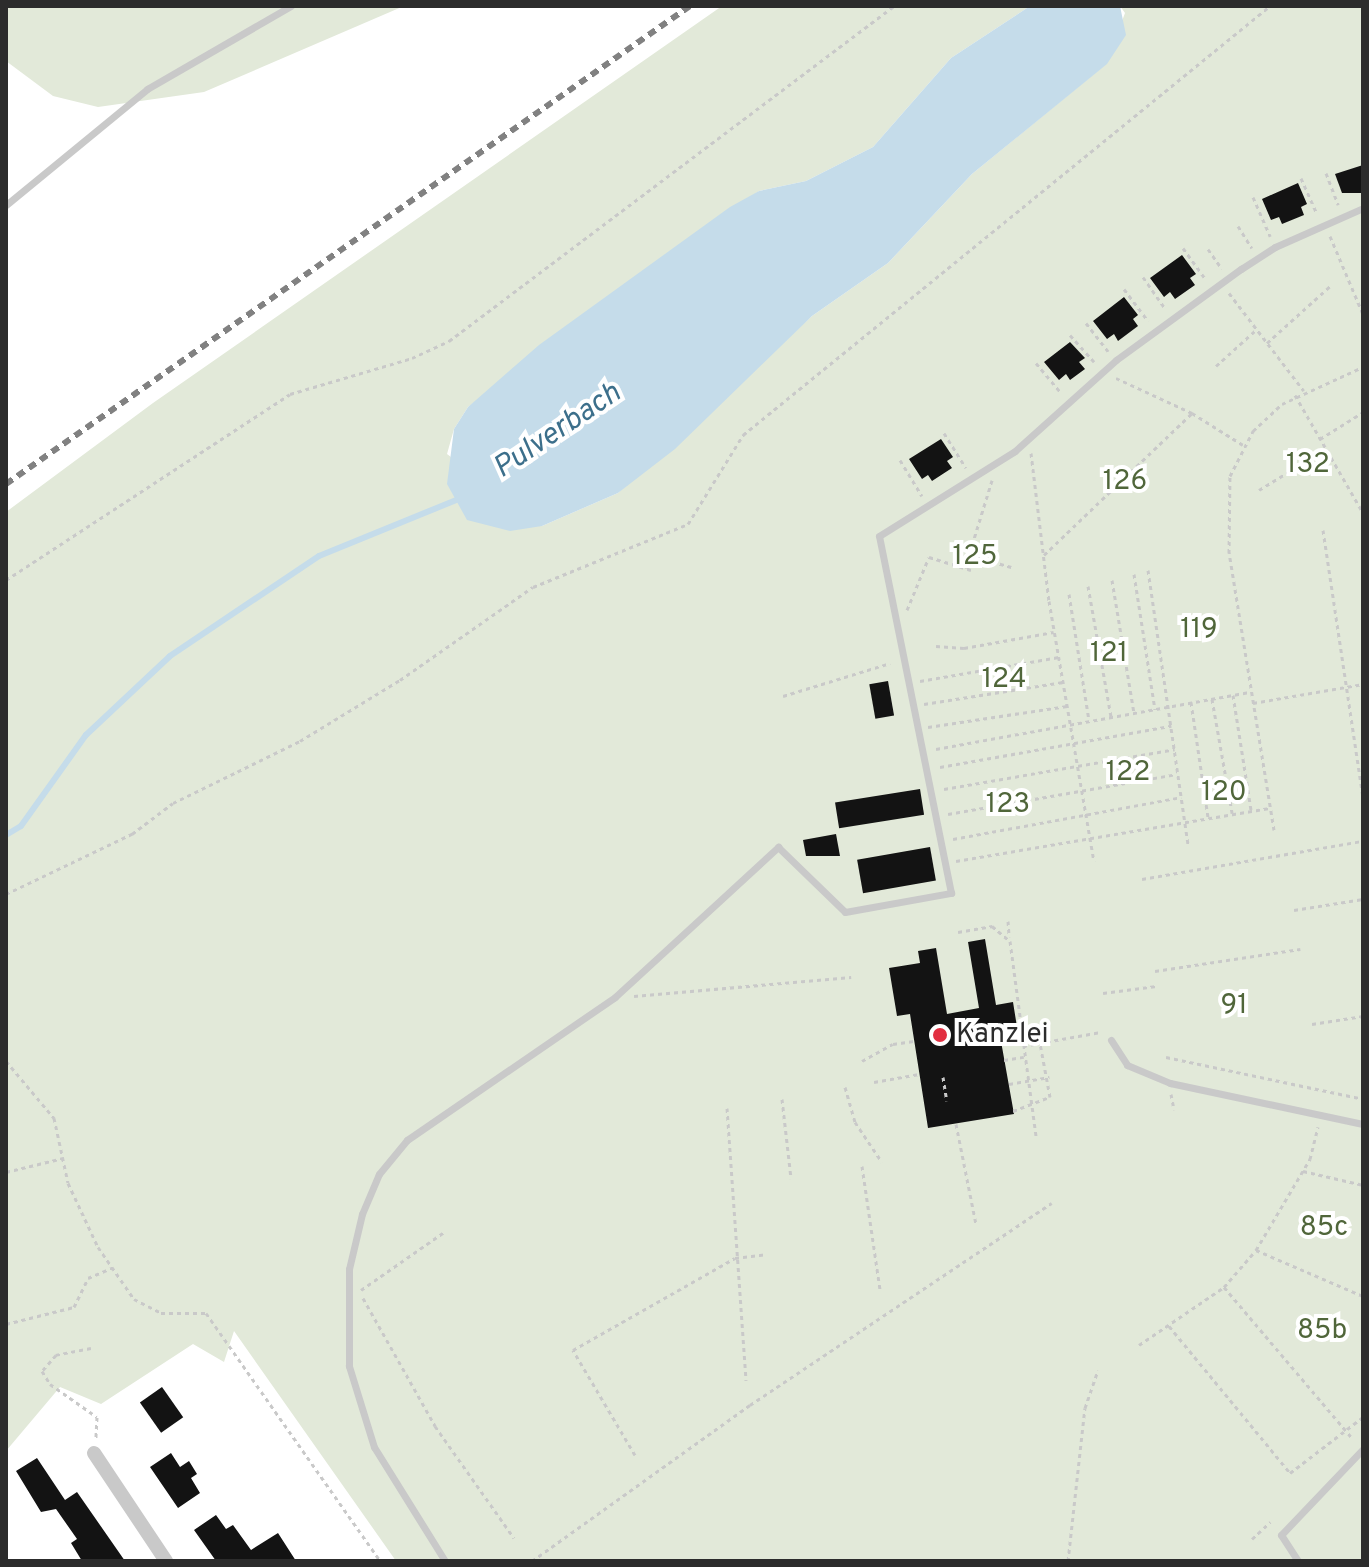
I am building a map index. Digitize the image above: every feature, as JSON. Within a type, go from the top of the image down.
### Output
[{"type":"street","points":[[94,1453],[166,1561]]},
{"type":"lane","points":[[6,205],[147,89],[291,6]]},
{"type":"lane","points":[[445,1561],[374,1447],[360,1412],[349,1366],[345,1302],[367,1196],[407,1140],[615,997],[778,847],[845,912],[951,893],[913,683],[879,536],[1030,439],[1116,360],[1275,247],[1363,208]]},
{"type":"lane","points":[[1111,1040],[1117,1058],[1170,1083],[1363,1124]]},
{"type":"lane","points":[[1298,1561],[1281,1535],[1362,1449]]},
{"type":"path","points":[[6,580],[290,394],[412,358],[449,341],[894,6]]},
{"type":"path","points":[[6,894],[132,834],[173,803],[300,741],[400,680],[533,587],[688,524],[743,435],[1270,6]]},
{"type":"path","points":[[1326,173],[1342,216]]},
{"type":"path","points":[[1301,178],[1363,314]]},
{"type":"path","points":[[1253,197],[1275,247]]},
{"type":"path","points":[[1238,226],[1259,258]]},
{"type":"path","points":[[1183,248],[1212,290]]},
{"type":"path","points":[[1208,249],[1257,329],[1304,391]]},
{"type":"path","points":[[1143,277],[1172,318]]},
{"type":"path","points":[[1267,343],[1330,286]]},
{"type":"path","points":[[1124,289],[1155,330]]},
{"type":"path","points":[[1086,323],[1116,360]]},
{"type":"path","points":[[1216,366],[1257,329]]},
{"type":"path","points":[[1070,335],[1102,372],[1192,413],[1243,445]]},
{"type":"path","points":[[1036,363],[1069,402]]},
{"type":"path","points":[[1274,830],[1226,529],[1230,476],[1243,445],[1267,417],[1295,395],[1363,367]]},
{"type":"path","points":[[1295,395],[1363,513]]},
{"type":"path","points":[[1320,439],[1363,412]]},
{"type":"path","points":[[1044,555],[1192,413]]},
{"type":"path","points":[[944,433],[968,471]]},
{"type":"path","points":[[1030,439],[1054,632],[1094,861]]},
{"type":"path","points":[[1259,490],[1326,449]]},
{"type":"path","points":[[900,460],[928,506]]},
{"type":"path","points":[[898,618],[914,601],[929,557],[968,569],[969,555],[997,463]]},
{"type":"path","points":[[1323,530],[1363,799]]},
{"type":"path","points":[[969,555],[1011,567]]},
{"type":"path","points":[[1148,570],[1188,844]]},
{"type":"path","points":[[1134,574],[1155,709]]},
{"type":"path","points":[[1112,580],[1134,713]]},
{"type":"path","points":[[1088,586],[1111,717]]},
{"type":"path","points":[[1069,594],[1089,721]]},
{"type":"path","points":[[936,646],[964,648],[1054,632]]},
{"type":"path","points":[[783,696],[907,657]]},
{"type":"path","points":[[913,683],[1059,657]]},
{"type":"path","points":[[917,705],[1063,682]]},
{"type":"path","points":[[1253,703],[1363,684]]},
{"type":"path","points":[[925,751],[1251,692]]},
{"type":"path","points":[[1233,695],[1252,811]]},
{"type":"path","points":[[1212,699],[1232,815]]},
{"type":"path","points":[[1191,702],[1208,819]]},
{"type":"path","points":[[921,729],[1067,706]]},
{"type":"path","points":[[928,769],[1171,726]]},
{"type":"path","points":[[932,791],[1175,749]]},
{"type":"path","points":[[937,816],[1178,774]]},
{"type":"path","points":[[941,841],[1181,797]]},
{"type":"path","points":[[945,863],[1270,808]]},
{"type":"path","points":[[1142,879],[1363,841]]},
{"type":"path","points":[[1294,910],[1363,899]]},
{"type":"path","points":[[1008,921],[1036,1136]]},
{"type":"path","points":[[958,932],[992,926],[1010,941]]},
{"type":"path","points":[[1155,971],[1300,949]]},
{"type":"path","points":[[615,997],[851,977]]},
{"type":"path","points":[[1103,993],[1157,986]]},
{"type":"path","points":[[1312,1024],[1363,1016]]},
{"type":"path","points":[[1000,1033],[1020,1029]]},
{"type":"path","points":[[1023,1046],[1109,1031]]},
{"type":"path","points":[[862,1061],[893,1044],[914,1041]]},
{"type":"path","points":[[1013,1111],[1032,1100],[1050,1097],[1040,1043]]},
{"type":"path","points":[[1004,1060],[1025,1057]]},
{"type":"path","points":[[1166,1057],[1363,1099]]},
{"type":"path","points":[[6,1061],[54,1118],[68,1183],[112,1268],[134,1299],[161,1313],[206,1313],[380,1561]]},
{"type":"path","points":[[874,1082],[919,1074]]},
{"type":"path","points":[[943,1077],[947,1101]]},
{"type":"path","points":[[1009,1084],[1048,1078]]},
{"type":"path","points":[[845,1087],[855,1122],[882,1162]]},
{"type":"path","points":[[782,1099],[791,1178]]},
{"type":"path","points":[[727,1108],[735,1258],[746,1380]]},
{"type":"path","points":[[1139,1345],[1224,1287],[1256,1250],[1303,1171],[1321,1115]]},
{"type":"path","points":[[956,1124],[976,1224]]},
{"type":"path","points":[[6,1172],[63,1158]]},
{"type":"path","points":[[862,1166],[880,1289]]},
{"type":"path","points":[[1303,1171],[1363,1185]]},
{"type":"path","points":[[532,1561],[750,1405],[1052,1203]]},
{"type":"path","points":[[345,1302],[444,1232]]},
{"type":"path","points":[[1256,1250],[1363,1296]]},
{"type":"path","points":[[635,1455],[573,1350],[735,1258],[767,1254]]},
{"type":"path","points":[[6,1324],[74,1307],[88,1278],[112,1268]]},
{"type":"path","points":[[1224,1287],[1362,1449]]},
{"type":"path","points":[[359,1292],[435,1426],[514,1538]]},
{"type":"path","points":[[1169,1326],[1290,1473],[1363,1417]]},
{"type":"path","points":[[91,1348],[56,1355],[42,1371],[50,1384],[97,1417],[101,1428],[94,1453]]},
{"type":"path","points":[[1068,1561],[1082,1421],[1098,1370]]},
{"type":"path","points":[[1252,1539],[1270,1522]]},
{"type":"green space","points":[[6,6],[404,6],[204,92],[98,107],[53,96],[6,61]]},
{"type":"green space","points":[[722,6],[1030,6],[951,58],[873,147],[806,181],[759,191],[468,407],[454,429],[447,454],[542,526],[618,493],[812,316],[888,263],[972,174],[1106,64],[1125,13],[1120,6],[1363,6],[1363,1561],[396,1561],[234,1331],[224,1362],[193,1344],[101,1404],[60,1387],[6,1451],[6,512],[153,403]]},
{"type":"water","points":[[1030,6],[1120,6],[1126,35],[1107,64],[972,174],[888,263],[812,316],[675,449],[618,493],[542,526],[510,531],[467,520],[447,484],[454,429],[468,407],[539,345],[730,207],[759,191],[806,181],[873,147],[951,58]]},
{"type":"building","points":[[1363,165],[1363,193],[1342,193],[1335,174]]},
{"type":"building","points":[[1298,183],[1307,204],[1301,207],[1304,215],[1282,224],[1279,217],[1271,220],[1262,199]]},
{"type":"building","points":[[1182,255],[1196,274],[1190,278],[1195,285],[1175,299],[1170,292],[1164,297],[1150,278]]},
{"type":"building","points":[[1124,297],[1138,315],[1133,319],[1138,326],[1118,341],[1114,334],[1107,339],[1093,321]]},
{"type":"building","points":[[1070,342],[1085,358],[1079,362],[1085,369],[1070,380],[1066,374],[1059,380],[1044,362]]},
{"type":"building","points":[[941,439],[953,457],[947,461],[952,468],[932,481],[928,475],[922,479],[909,459]]},
{"type":"building","points":[[888,681],[894,715],[875,719],[869,684]]},
{"type":"building","points":[[920,789],[924,815],[839,828],[835,802]]},
{"type":"building","points":[[836,834],[840,856],[806,856],[803,840]]},
{"type":"building","points":[[930,847],[936,880],[863,893],[857,860]]},
{"type":"building","name":"Kanzlei","points":[[985,939],[996,1005],[1013,1002],[1017,1027],[999,1030],[1014,1114],[928,1128],[910,1014],[897,1016],[889,968],[920,963],[918,951],[936,948],[947,1014],[979,1008],[968,942]]},
{"type":"building","points":[[162,1387],[183,1417],[161,1433],[140,1402]]},
{"type":"building","points":[[171,1453],[180,1467],[189,1461],[197,1474],[191,1478],[200,1493],[178,1508],[150,1467]]},
{"type":"building","points":[[37,1458],[65,1500],[77,1492],[125,1561],[82,1561],[71,1543],[77,1539],[56,1509],[41,1512],[16,1471]]},
{"type":"building","points":[[216,1515],[226,1529],[233,1525],[251,1550],[278,1533],[296,1561],[216,1561],[194,1530]]},
{"type":"waterway","name":"Pulverbach","points":[[6,835],[21,826],[86,735],[170,656],[319,556],[459,499]]},
{"type":"railway","points":[[6,484],[690,6]]},
{"type":"place","name":"Kanzlei","points":[[940,1035]]},
{"type":"park label","name":"132","points":[[1308,465]]},
{"type":"park label","name":"126","points":[[1125,482]]},
{"type":"park label","name":"125","points":[[975,557]]},
{"type":"park label","name":"119","points":[[1199,630]]},
{"type":"park label","name":"121","points":[[1109,654]]},
{"type":"park label","name":"124","points":[[1004,680]]},
{"type":"park label","name":"122","points":[[1128,773]]},
{"type":"park label","name":"120","points":[[1224,793]]},
{"type":"park label","name":"123","points":[[1008,805]]},
{"type":"park label","name":"91","points":[[1234,1006]]},
{"type":"park label","name":"85c","points":[[1324,1228]]},
{"type":"park label","name":"85b","points":[[1322,1331]]}]
